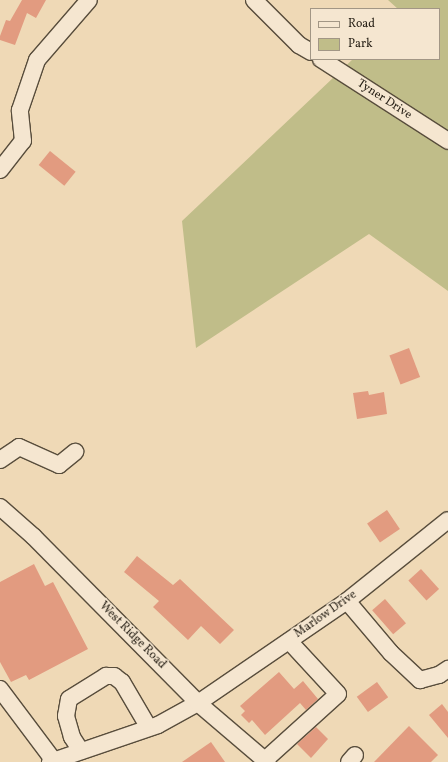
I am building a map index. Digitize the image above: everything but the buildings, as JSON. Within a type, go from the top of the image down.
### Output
[{"type":"street","points":[[0,170],[23,140],[20,110],[37,60],[89,0]]},
{"type":"street","points":[[254,0],[305,48]]},
{"type":"street","name":"Tyner Drive","points":[[323,60],[448,141]]},
{"type":"street","points":[[0,460],[19,447],[59,465],[75,452]]},
{"type":"street","name":"West Ridge Road","points":[[0,507],[34,537],[198,703],[266,761]]},
{"type":"street","name":"Marlow Drive","points":[[52,761],[149,728],[198,703],[347,601],[448,520]]},
{"type":"street","points":[[347,601],[391,653],[420,680],[439,675],[448,669]]},
{"type":"street","points":[[266,761],[338,694],[289,641]]},
{"type":"street","points":[[81,751],[72,737],[66,716],[69,699],[106,676],[114,676],[122,682],[149,728]]},
{"type":"street","points":[[0,689],[52,761]]},
{"type":"green space","points":[[388,0],[448,0],[448,291],[369,234],[196,348],[182,221],[352,60],[440,60],[440,8],[397,8]]}]
